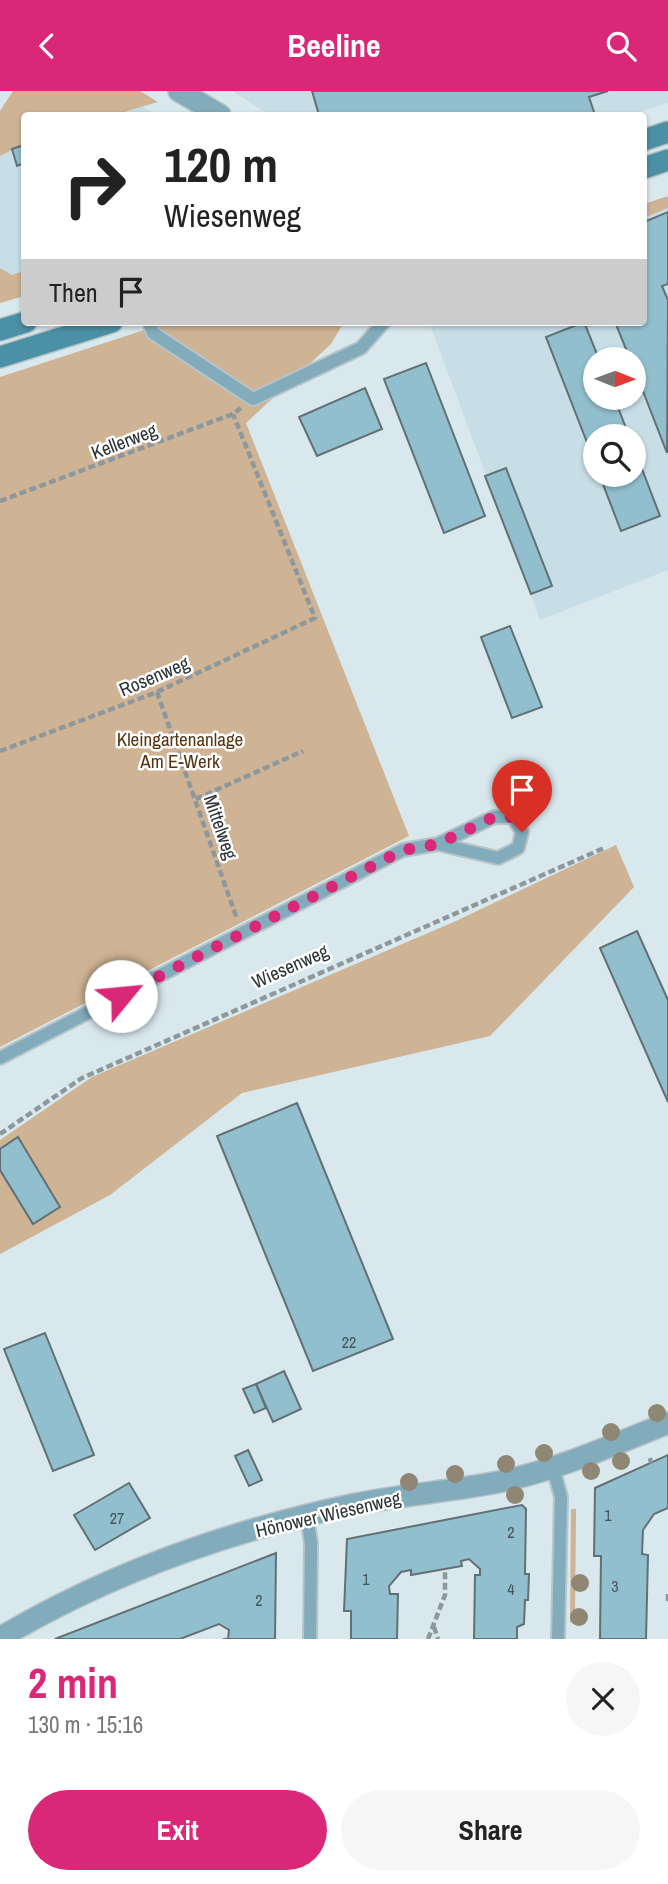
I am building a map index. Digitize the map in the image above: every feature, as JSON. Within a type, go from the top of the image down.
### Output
[{"type":"main road","points":[[647,139],[668,132]]},
{"type":"main road","points":[[647,167],[668,160]]},
{"type":"main road","points":[[0,330],[21,324]]},
{"type":"main road","points":[[0,357],[99,326]]},
{"type":"street","points":[[179,91],[215,112]]},
{"type":"street","name":"Hönower Wiesenweg","points":[[0,1639],[60,1604],[164,1560],[356,1504],[508,1480],[553,1468],[668,1423]]},
{"type":"lane","points":[[150,326],[153,333],[253,399],[361,348],[380,326]]},
{"type":"lane","points":[[0,1058],[403,850],[438,844],[494,817],[513,817],[522,832],[518,848],[498,858],[438,844]]},
{"type":"lane","points":[[553,1468],[561,1497],[558,1639]]},
{"type":"lane","points":[[307,1517],[311,1543],[310,1639]]},
{"type":"path","name":"Kellerweg","points":[[0,501],[233,414],[253,399]]},
{"type":"path","name":"Rosenweg","points":[[0,751],[157,692],[315,618],[233,414]]},
{"type":"path","name":"Mittelweg","points":[[157,692],[242,933]]},
{"type":"path","points":[[196,799],[303,751]]},
{"type":"path","name":"Wiesenweg","points":[[0,1134],[82,1079],[604,848]]},
{"type":"path","points":[[428,1639],[445,1595],[445,1569]]},
{"type":"path","points":[[668,1594],[668,1604]]},
{"type":"path","points":[[434,1627],[438,1639]]},
{"type":"shaded area","points":[[20,91],[117,91],[151,112],[21,112],[21,289],[0,296],[0,124]]},
{"type":"shaded area","points":[[232,91],[668,91],[668,103],[640,112],[265,112]]},
{"type":"shaded area","points":[[668,208],[668,570],[540,620],[430,326],[647,326],[647,217]]},
{"type":"green space","points":[[13,91],[140,91],[158,102],[124,112],[21,112],[21,146],[0,156],[0,111]]},
{"type":"green space","points":[[668,196],[668,208],[647,217],[647,203]]},
{"type":"green space","points":[[0,268],[12,275],[21,272],[21,297],[0,303]]},
{"type":"green space","name":"Kleingartenanlage Am E-Werk","points":[[157,326],[342,326],[331,344],[246,423],[409,836],[0,1047],[0,377]]},
{"type":"green space","points":[[616,845],[634,887],[490,1036],[242,1093],[110,1195],[0,1254],[0,1140],[92,1077],[456,921]]},
{"type":"green space","points":[[571,1509],[576,1509],[575,1625],[570,1622]]},
{"type":"building","points":[[312,91],[608,91],[589,97],[594,112],[318,112]]},
{"type":"building","points":[[21,146],[21,164],[17,166],[12,149]]},
{"type":"building","points":[[668,212],[668,284],[662,286],[668,300],[667,453],[646,399],[646,347],[625,347],[617,326],[647,326],[647,221]]},
{"type":"building","points":[[574,326],[586,326],[594,347],[583,347],[583,410],[619,410],[624,424],[583,424],[583,432],[546,337]]},
{"type":"building","points":[[426,363],[485,516],[444,533],[384,379]]},
{"type":"building","points":[[365,388],[382,429],[317,456],[299,417]]},
{"type":"building","points":[[506,468],[552,586],[531,594],[485,476]]},
{"type":"building","points":[[646,479],[660,516],[621,531],[604,487],[646,487]]},
{"type":"building","points":[[510,626],[542,707],[512,718],[481,637]]},
{"type":"building","points":[[637,931],[668,1000],[668,1102],[600,948]]},
{"type":"building","points":[[297,1103],[393,1339],[313,1371],[217,1136]]},
{"type":"building","points":[[18,1137],[60,1207],[33,1224],[0,1170],[0,1149]]},
{"type":"building","points":[[45,1333],[94,1455],[53,1471],[4,1349]]},
{"type":"building","points":[[284,1371],[301,1409],[273,1422],[256,1384]]},
{"type":"building","points":[[256,1384],[266,1408],[254,1413],[243,1389]]},
{"type":"building","points":[[248,1450],[262,1480],[249,1486],[235,1456]]},
{"type":"building","points":[[668,1455],[668,1508],[654,1514],[643,1530],[642,1554],[648,1555],[646,1639],[600,1639],[601,1556],[594,1556],[595,1488]]},
{"type":"building","points":[[129,1483],[150,1518],[95,1550],[74,1515]]},
{"type":"building","points":[[522,1505],[526,1509],[525,1574],[529,1574],[524,1624],[517,1627],[517,1639],[474,1639],[475,1575],[480,1575],[480,1569],[469,1559],[461,1561],[462,1566],[411,1575],[411,1570],[401,1572],[389,1586],[390,1594],[398,1594],[397,1639],[351,1639],[351,1611],[344,1611],[347,1539]]},
{"type":"building","points":[[276,1553],[275,1639],[228,1639],[229,1630],[219,1624],[180,1639],[55,1639]]},
{"type":"route","points":[[121,996],[403,850],[438,844],[494,817],[513,817],[522,832]]}]
